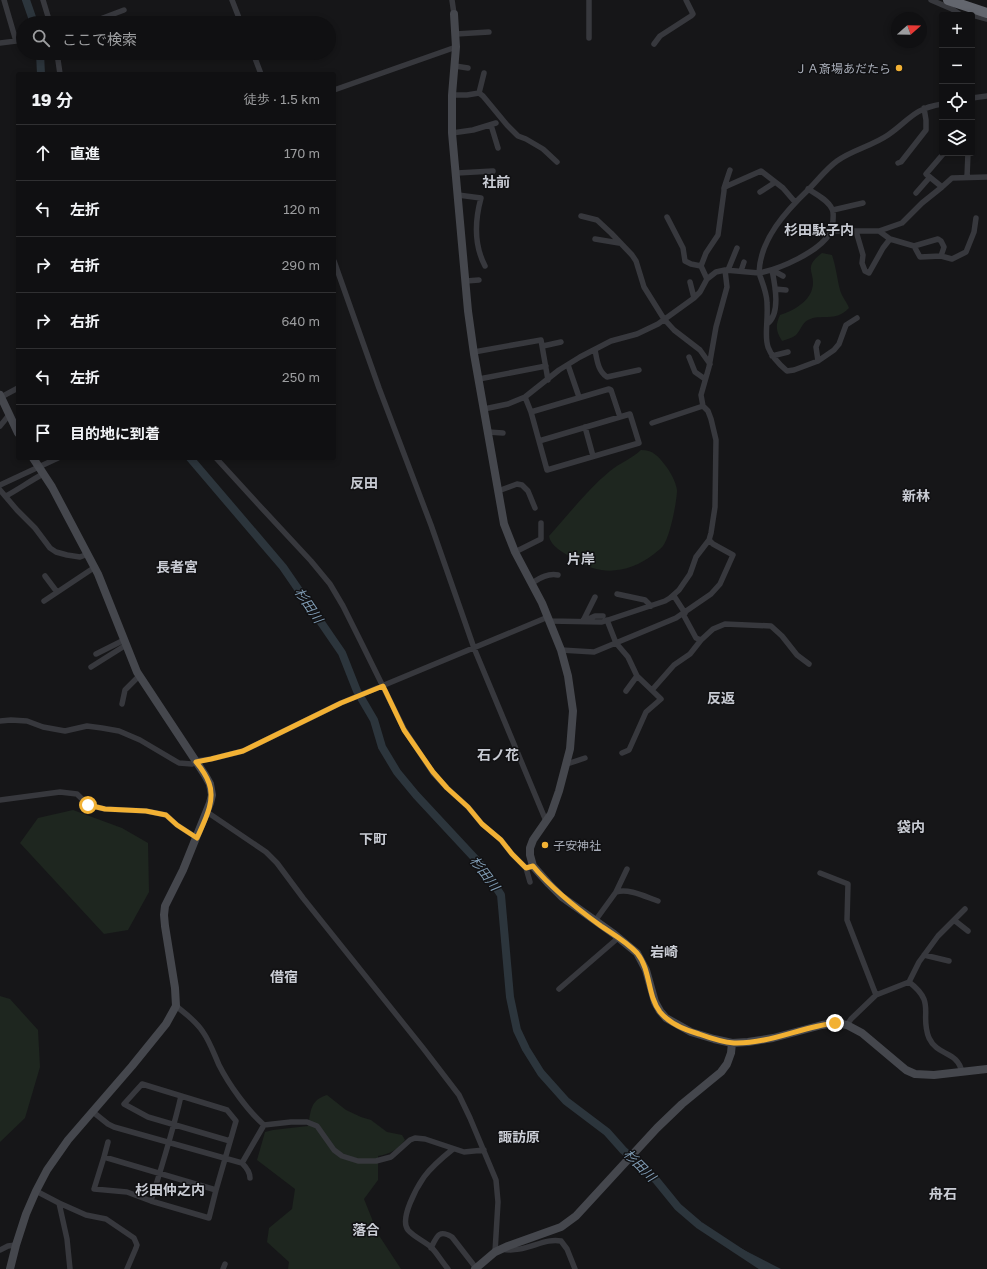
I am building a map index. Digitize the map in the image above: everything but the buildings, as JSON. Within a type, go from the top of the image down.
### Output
[{"type":"highway","points":[[948,0],[987,13]]},
{"type":"highway","points":[[968,0],[987,6]]},
{"type":"street","points":[[0,44],[16,41],[4,0]]},
{"type":"street","points":[[43,0],[48,16]]},
{"type":"street","points":[[232,0],[238,16]]},
{"type":"street","points":[[452,0],[456,34],[454,66],[456,79],[452,95],[452,133],[457,173],[466,281],[478,379],[504,524],[515,552],[542,603],[561,650],[568,676],[573,711],[572,732],[567,764],[555,803],[551,814],[533,840],[530,848],[530,882]]},
{"type":"street","points":[[589,0],[589,38]]},
{"type":"street","points":[[654,44],[660,36],[692,16],[693,14],[686,0]]},
{"type":"street","points":[[930,0],[956,12]]},
{"type":"street","points":[[108,16],[124,10]]},
{"type":"street","points":[[975,16],[987,19]]},
{"type":"street","points":[[456,34],[489,32]]},
{"type":"street","points":[[336,89],[456,47]]},
{"type":"street","points":[[58,60],[60,72]]},
{"type":"street","points":[[256,60],[260,72]]},
{"type":"street","points":[[454,66],[468,68]]},
{"type":"street","points":[[480,93],[484,73]]},
{"type":"street","points":[[452,95],[480,93]]},
{"type":"street","points":[[480,93],[518,136],[526,139],[543,150],[557,162]]},
{"type":"street","points":[[975,98],[987,96]]},
{"type":"street","points":[[858,318],[847,323],[839,344],[834,350],[818,361],[787,371],[772,356],[765,342],[768,301],[759,273],[759,266],[766,244],[778,222],[795,202],[836,161],[884,137],[910,116],[924,108],[939,105]]},
{"type":"street","points":[[898,163],[901,162],[926,130],[924,108]]},
{"type":"street","points":[[452,133],[473,130],[493,124],[498,148]]},
{"type":"street","points":[[941,156],[926,174],[942,187]]},
{"type":"street","points":[[967,177],[968,156]]},
{"type":"street","points":[[457,173],[493,170]]},
{"type":"street","points":[[707,279],[701,266],[706,253],[718,235],[724,188],[730,170]]},
{"type":"street","points":[[724,188],[761,171],[774,183],[783,188],[795,202]]},
{"type":"street","points":[[916,193],[930,177]]},
{"type":"street","points":[[831,231],[879,231],[902,223],[922,203],[952,178],[987,177]]},
{"type":"street","points":[[760,192],[774,183]]},
{"type":"street","points":[[484,409],[508,404],[525,396],[568,365],[611,341],[646,330],[694,298],[700,292],[707,279],[716,272],[727,270],[759,273],[772,270],[816,248],[831,231],[833,210],[827,202],[808,189]]},
{"type":"street","points":[[458,195],[481,198],[477,214],[476,230],[480,252],[485,266]]},
{"type":"street","points":[[833,210],[863,203]]},
{"type":"street","points":[[581,216],[597,220],[636,261],[641,283],[664,319],[674,330],[700,350],[710,364]]},
{"type":"street","points":[[667,217],[683,248],[686,261],[691,264],[701,266]]},
{"type":"street","points":[[914,246],[920,257],[941,256],[952,259],[966,252],[974,232],[976,218]]},
{"type":"street","points":[[856,231],[863,255],[862,263],[865,271],[869,273],[883,248],[890,239]]},
{"type":"street","points":[[879,231],[890,239],[914,246],[938,239],[944,247],[941,256]]},
{"type":"street","points":[[595,239],[619,243]]},
{"type":"street","points":[[0,721],[27,721],[43,727],[65,731],[87,726],[102,728],[119,732],[140,740],[179,763],[192,764],[243,751],[341,703],[549,619],[602,622],[605,618],[651,606],[674,596],[690,574],[696,557],[709,540],[711,532],[715,507],[716,440],[711,418],[708,411],[703,406],[701,391],[710,364],[716,327],[727,287],[727,270],[737,248]]},
{"type":"street","points":[[741,271],[744,262]]},
{"type":"street","points":[[336,267],[379,388],[431,525],[474,648],[546,821]]},
{"type":"street","points":[[772,270],[783,276]]},
{"type":"street","points":[[767,324],[771,321],[776,305],[772,270]]},
{"type":"street","points":[[466,281],[479,280]]},
{"type":"street","points":[[690,282],[694,298]]},
{"type":"street","points":[[775,289],[786,290]]},
{"type":"street","points":[[474,352],[541,340],[548,380]]},
{"type":"street","points":[[542,346],[561,342]]},
{"type":"street","points":[[818,342],[816,347],[818,361]]},
{"type":"street","points":[[595,350],[602,374],[607,378],[639,370]]},
{"type":"street","points":[[772,356],[788,352]]},
{"type":"street","points":[[689,357],[695,372],[705,379]]},
{"type":"street","points":[[568,365],[579,397]]},
{"type":"street","points":[[478,379],[546,366]]},
{"type":"street","points":[[531,412],[609,389],[611,390],[620,417]]},
{"type":"street","points":[[16,390],[1,401],[16,429]]},
{"type":"street","points":[[525,396],[547,470],[639,443],[630,414],[539,441]]},
{"type":"street","points":[[652,423],[703,406]]},
{"type":"street","points":[[0,426],[9,415]]},
{"type":"street","points":[[585,427],[593,456]]},
{"type":"street","points":[[488,432],[503,433]]},
{"type":"street","points":[[10,1269],[16,1245],[36,1191],[47,1170],[68,1140],[166,1024],[176,1006],[175,988],[165,926],[165,906],[197,838],[212,794],[210,784],[139,676],[95,568],[52,487],[34,460]]},
{"type":"street","points":[[6,496],[26,483],[55,460]]},
{"type":"street","points":[[218,460],[312,561],[330,584],[346,612],[380,687],[404,730],[433,772],[447,788],[468,807],[482,824],[501,840],[512,854],[530,867],[562,897],[637,953],[642,961],[649,980],[655,1002],[666,1018],[691,1032],[732,1043],[762,1040],[835,1023],[847,1025],[862,1033],[911,1072],[923,1075],[934,1075],[987,1069]]},
{"type":"street","points":[[0,485],[41,470]]},
{"type":"street","points":[[498,491],[517,484],[522,485],[528,491],[535,508]]},
{"type":"street","points":[[0,490],[35,528],[50,548],[67,556],[80,557],[88,554]]},
{"type":"street","points":[[515,552],[541,540],[541,523]]},
{"type":"street","points":[[561,650],[594,652],[672,620],[711,594],[720,584],[733,555],[709,540]]},
{"type":"street","points":[[44,601],[95,568]]},
{"type":"street","points":[[532,583],[540,578],[552,574],[558,575]]},
{"type":"street","points":[[45,576],[57,592]]},
{"type":"street","points":[[617,594],[645,600],[651,606]]},
{"type":"street","points":[[674,596],[696,638],[701,640]]},
{"type":"street","points":[[583,622],[595,597]]},
{"type":"street","points":[[605,618],[616,643],[628,657],[637,676],[661,698],[646,712],[629,750],[622,753]]},
{"type":"street","points":[[652,690],[674,665],[690,654],[701,640],[714,628],[725,624],[771,626],[782,636],[797,655],[808,664]]},
{"type":"street","points":[[96,654],[125,643]]},
{"type":"street","points":[[91,667],[125,643]]},
{"type":"street","points":[[122,704],[124,690],[139,676]]},
{"type":"street","points":[[626,691],[637,676]]},
{"type":"street","points":[[567,764],[585,758]]},
{"type":"street","points":[[0,800],[60,792],[77,794],[88,805],[105,809],[146,811],[166,815],[177,825],[197,838]]},
{"type":"street","points":[[207,812],[266,852],[277,863],[459,1095],[496,1180],[498,1202],[498,1250]]},
{"type":"street","points":[[595,921],[616,892],[627,869]]},
{"type":"street","points":[[820,873],[848,884],[847,920],[876,995]]},
{"type":"street","points":[[616,892],[623,890],[658,901]]},
{"type":"street","points":[[847,1025],[851,1019],[876,995],[909,982],[919,962],[938,936],[965,909]]},
{"type":"street","points":[[954,920],[968,931]]},
{"type":"street","points":[[559,989],[618,938]]},
{"type":"street","points":[[924,955],[949,961]]},
{"type":"street","points":[[909,982],[920,991],[924,997],[927,1029],[931,1041],[941,1051],[957,1060],[962,1072]]},
{"type":"street","points":[[176,1006],[193,1019],[203,1031],[228,1079],[246,1105],[264,1125]]},
{"type":"street","points":[[431,1248],[438,1235],[442,1233],[446,1234],[452,1237],[476,1269],[498,1250],[561,1227],[576,1216],[657,1128],[682,1104],[721,1072],[727,1064],[731,1053],[732,1043]]},
{"type":"street","points":[[108,1142],[94,1189],[127,1192],[151,1201],[209,1218],[236,1121],[227,1110],[142,1084],[124,1104],[148,1117],[230,1141]]},
{"type":"street","points":[[151,1201],[182,1096]]},
{"type":"street","points":[[93,1112],[114,1127],[242,1163],[250,1174],[250,1178]]},
{"type":"street","points":[[264,1125],[307,1122],[318,1126],[334,1150],[342,1156],[358,1161],[376,1161],[391,1157],[410,1140],[415,1138],[425,1139],[464,1152],[484,1150]]},
{"type":"street","points":[[242,1163],[264,1125]]},
{"type":"street","points":[[448,1269],[431,1248],[408,1230],[405,1218],[416,1190],[424,1177],[435,1164],[453,1149]]},
{"type":"street","points":[[104,1157],[216,1190]]},
{"type":"street","points":[[36,1191],[86,1215],[106,1219],[134,1238],[136,1248],[127,1269]]},
{"type":"street","points":[[59,1203],[67,1239],[70,1269]]},
{"type":"street","points":[[498,1250],[513,1251],[552,1241],[561,1241],[567,1249],[575,1269]]},
{"type":"street","points":[[0,1250],[8,1246],[16,1245]]},
{"type":"shaded area","points":[[822,253],[832,255],[840,290],[849,308],[844,313],[833,317],[818,317],[808,320],[804,323],[796,335],[782,341],[778,334],[777,328],[777,322],[780,315],[794,309],[810,294],[813,283],[811,271],[812,263]]},
{"type":"shaded area","points":[[641,450],[652,452],[660,459],[671,473],[677,490],[673,519],[666,541],[662,547],[654,554],[636,565],[607,571],[587,566],[556,548],[549,536],[602,478]]},
{"type":"shaded area","points":[[73,810],[122,828],[148,843],[149,892],[128,930],[104,934],[20,843],[38,818]]},
{"type":"shaded area","points":[[0,996],[10,999],[38,1030],[40,1067],[25,1118],[0,1142]]},
{"type":"shaded area","points":[[327,1095],[346,1110],[371,1120],[387,1132],[402,1135],[405,1140],[393,1151],[378,1156],[378,1180],[364,1199],[378,1234],[401,1269],[288,1269],[289,1262],[267,1242],[269,1228],[292,1209],[295,1189],[257,1160],[265,1132],[308,1126],[314,1103],[321,1097]]},
{"type":"shaded area","points":[[711,1233],[781,1269],[769,1269]]},
{"type":"waterway","name":"杉田川","points":[[26,0],[32,16]]},
{"type":"waterway","name":"杉田川","points":[[40,60],[41,72]]},
{"type":"waterway","name":"杉田川","points":[[192,460],[283,567],[342,653],[357,691],[374,720],[382,747],[397,772],[416,795],[482,866],[501,895],[510,997],[517,1030],[526,1049],[541,1073],[566,1101],[607,1132],[623,1150],[656,1180],[678,1207],[699,1225],[766,1269]]},
{"type":"place","name":"ＪＡ斎場あだたら","points":[[899,68]]},
{"type":"place","name":"子安神社","points":[[545,845]]},
{"type":"district","name":"社前","points":[[496,181]]},
{"type":"district","name":"杉田駄子内","points":[[819,229]]},
{"type":"district","name":"反田","points":[[364,482]]},
{"type":"district","name":"新林","points":[[916,495]]},
{"type":"district","name":"片岸","points":[[581,558]]},
{"type":"district","name":"長者宮","points":[[177,566]]},
{"type":"district","name":"反返","points":[[721,697]]},
{"type":"district","name":"石ノ花","points":[[498,754]]},
{"type":"district","name":"袋内","points":[[911,826]]},
{"type":"district","name":"下町","points":[[373,838]]},
{"type":"district","name":"岩崎","points":[[664,951]]},
{"type":"district","name":"借宿","points":[[284,976]]},
{"type":"district","name":"諏訪原","points":[[519,1136]]},
{"type":"district","name":"杉田仲之内","points":[[170,1189]]},
{"type":"district","name":"舟石","points":[[943,1193]]},
{"type":"district","name":"落合","points":[[366,1229]]},
{"type":"route","points":[[88,805],[105,809],[146,811],[166,815],[177,825],[197,838],[212,794],[210,784],[196,762],[243,751],[341,703],[383,686],[404,730],[433,772],[447,788],[468,807],[494,836],[501,840],[519,862],[526,868],[533,866],[562,897],[614,934],[637,953],[646,970],[655,1002],[666,1018],[691,1032],[732,1043],[773,1038],[835,1023]]}]
